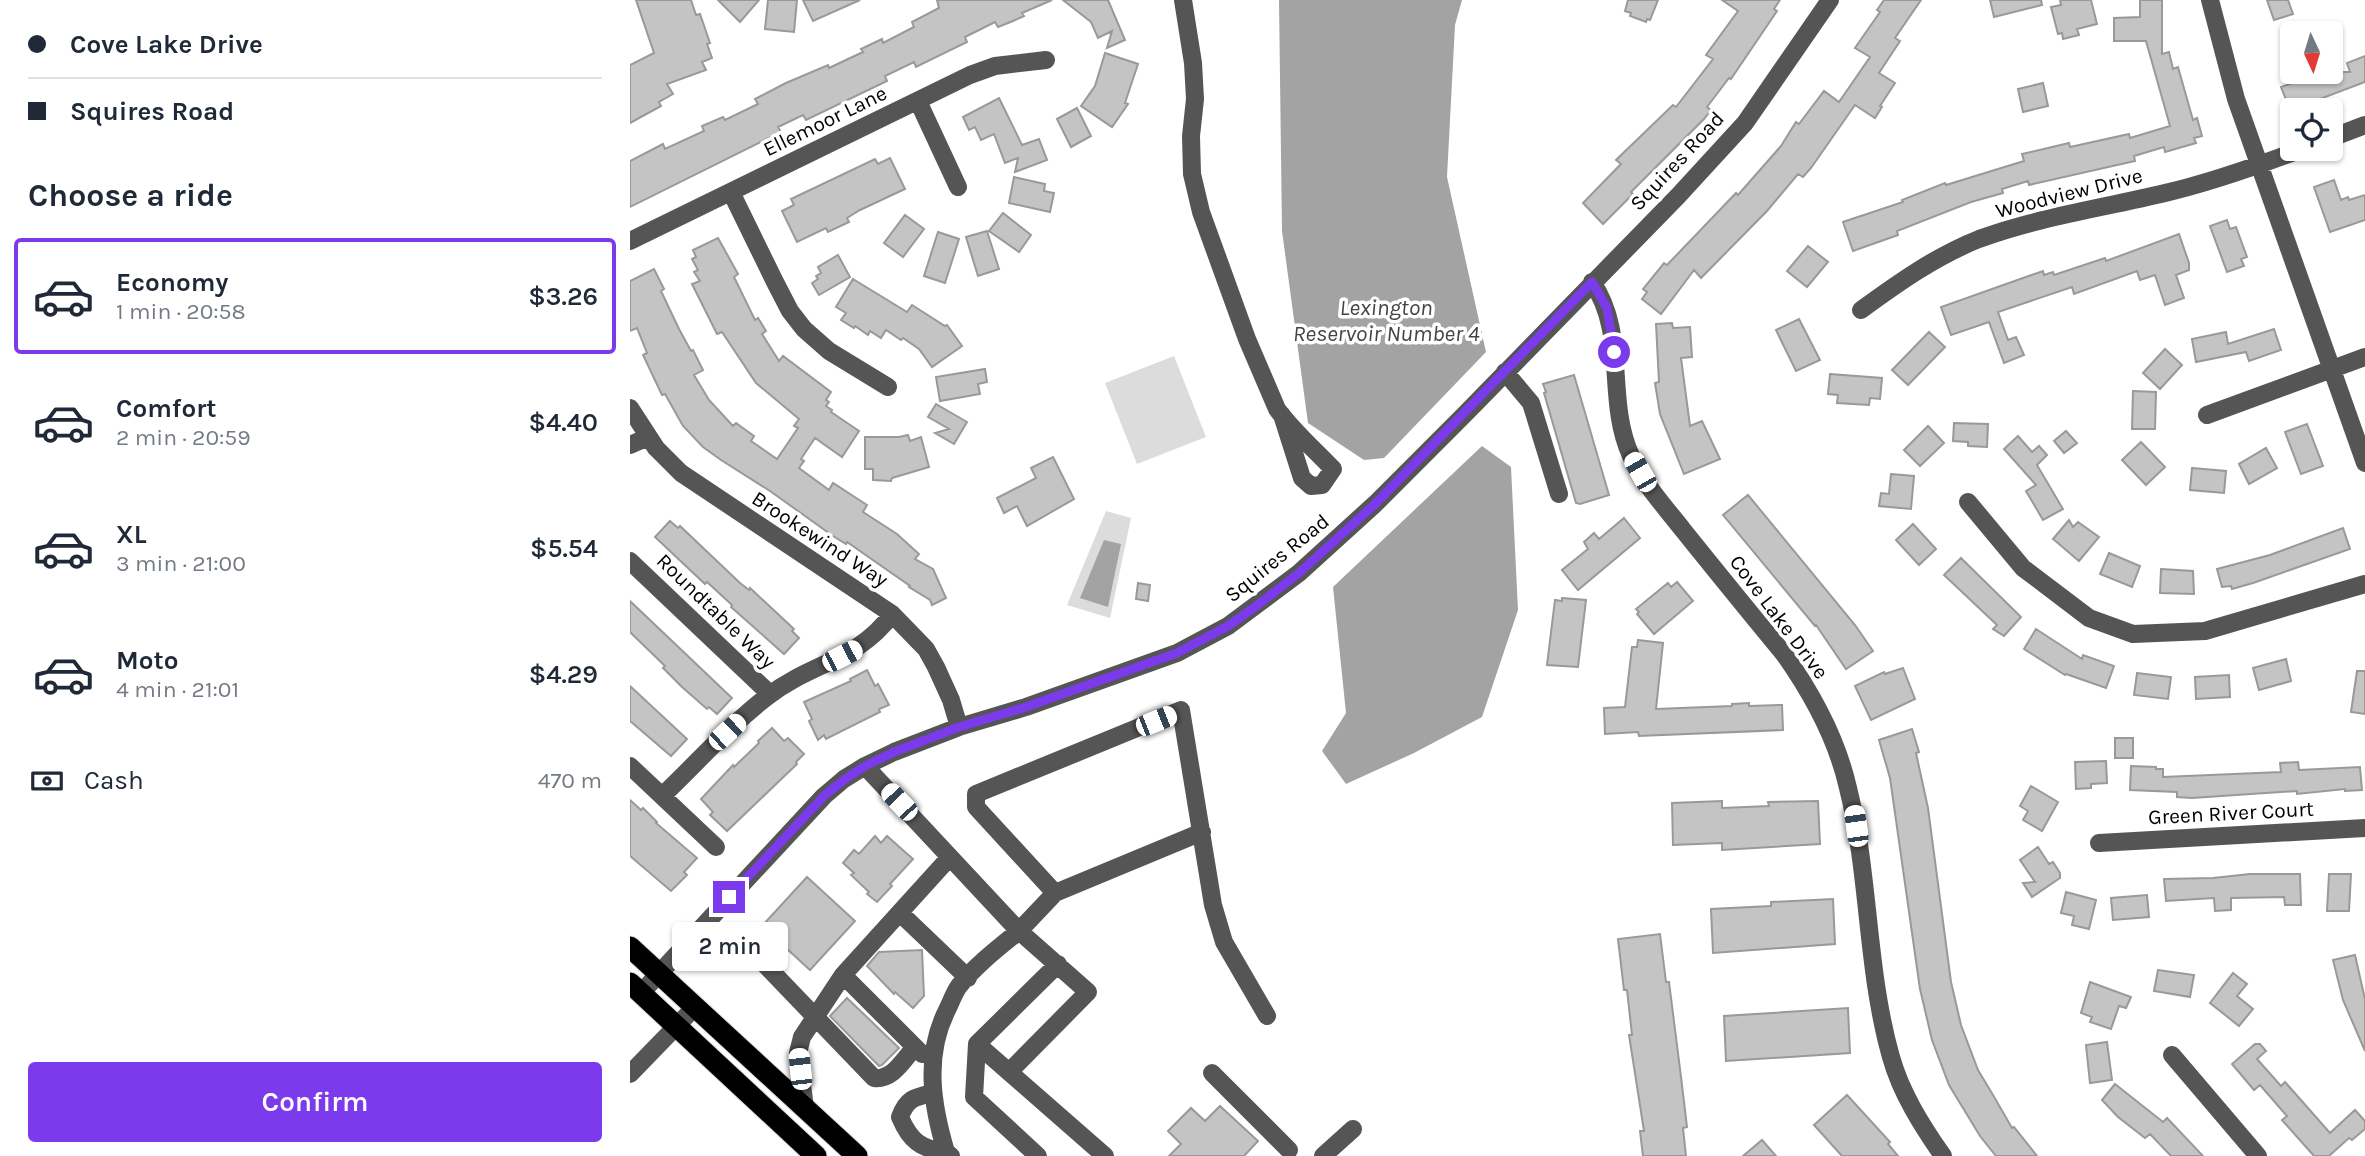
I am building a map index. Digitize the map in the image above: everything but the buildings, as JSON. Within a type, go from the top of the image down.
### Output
[{"type":"highway","points":[[630,947],[857,1156]]},
{"type":"highway","points":[[635,988],[816,1156]]},
{"type":"street","points":[[1183,0],[1193,63],[1195,99],[1191,136],[1192,174],[1200,212],[1247,339],[1282,415]]},
{"type":"street","name":"Squires Road","points":[[635,988],[659,974],[824,796],[865,766],[959,727],[1177,653],[1228,626],[1299,573],[1331,545],[1505,372],[1678,196],[1745,123],[1830,0]]},
{"type":"street","points":[[2210,0],[2236,99],[2258,166],[2365,463]]},
{"type":"street","name":"Ellemoor Lane","points":[[630,241],[995,66],[1046,60]]},
{"type":"street","points":[[918,101],[958,187]]},
{"type":"street","points":[[2343,133],[2365,125]]},
{"type":"street","name":"Woodview Drive","points":[[1861,310],[1922,268],[1978,240],[2029,223],[2170,192],[2280,158]]},
{"type":"street","points":[[731,192],[790,311],[804,329],[829,351],[887,387]]},
{"type":"street","name":"Cove Lake Drive","points":[[1592,282],[1603,298],[1610,320],[1618,415],[1631,457],[1651,489],[1784,654],[1800,677],[1832,737],[1853,807],[1880,1009],[1892,1058],[1905,1093],[1943,1156]]},
{"type":"street","points":[[2207,415],[2365,357]]},
{"type":"street","points":[[1505,372],[1531,402],[1559,494]]},
{"type":"street","name":"Brookewind Way","points":[[630,408],[648,437],[668,461],[695,483],[892,614],[926,649],[951,700],[959,727]]},
{"type":"street","points":[[630,446],[648,437]]},
{"type":"street","points":[[1968,502],[2023,568],[2089,618],[2133,634],[2205,631],[2365,584]]},
{"type":"street","name":"Roundtable Way","points":[[630,561],[770,694]]},
{"type":"street","points":[[662,796],[770,694],[802,674],[860,647],[881,629],[892,614]]},
{"type":"street","points":[[1055,892],[976,807],[976,794],[1181,710],[1213,905],[1224,942],[1267,1016]]},
{"type":"street","points":[[630,766],[716,847]]},
{"type":"street","points":[[865,766],[1019,931],[1088,992],[1009,1072]]},
{"type":"street","name":"Green River Court","points":[[2099,844],[2365,828]]},
{"type":"street","points":[[933,1093],[916,1097],[905,1105],[900,1117],[906,1132],[926,1150],[948,1154],[935,1114],[932,1064],[941,1023],[958,988],[1019,931],[1055,892],[1202,832]]},
{"type":"street","points":[[805,1108],[798,1053],[802,1037],[843,975],[950,857]]},
{"type":"street","points":[[900,913],[968,978]]},
{"type":"street","points":[[750,948],[874,1078],[883,1079],[891,1075],[915,1047]]},
{"type":"street","points":[[1038,1156],[974,1097],[977,1044],[1058,964]]},
{"type":"street","points":[[843,975],[932,1064]]},
{"type":"street","points":[[630,1074],[694,1008]]},
{"type":"street","points":[[977,1044],[1103,1155]]},
{"type":"street","points":[[2172,1055],[2258,1156]]},
{"type":"street","points":[[1212,1073],[1289,1150]]},
{"type":"street","points":[[1323,1156],[1353,1129]]},
{"type":"shaded area","points":[[1174,356],[1206,437],[1137,464],[1105,383]]},
{"type":"shaded area","points":[[1106,511],[1131,518],[1110,618],[1067,605]]},
{"type":"water","name":"Lexington Reservoir Number 4","points":[[1279,0],[1462,0],[1455,25],[1447,177],[1486,352],[1384,458],[1364,460],[1308,423],[1282,231]]},
{"type":"water","points":[[1482,446],[1511,467],[1518,610],[1482,717],[1414,753],[1346,784],[1322,751],[1346,713],[1333,587]]},
{"type":"water","points":[[1104,540],[1121,544],[1108,607],[1080,598]]},
{"type":"route","points":[[729,897],[824,796],[865,766],[959,727],[1026,707],[1177,653],[1228,626],[1259,604],[1299,573],[1375,504],[1592,282],[1607,308],[1614,352]]}]
